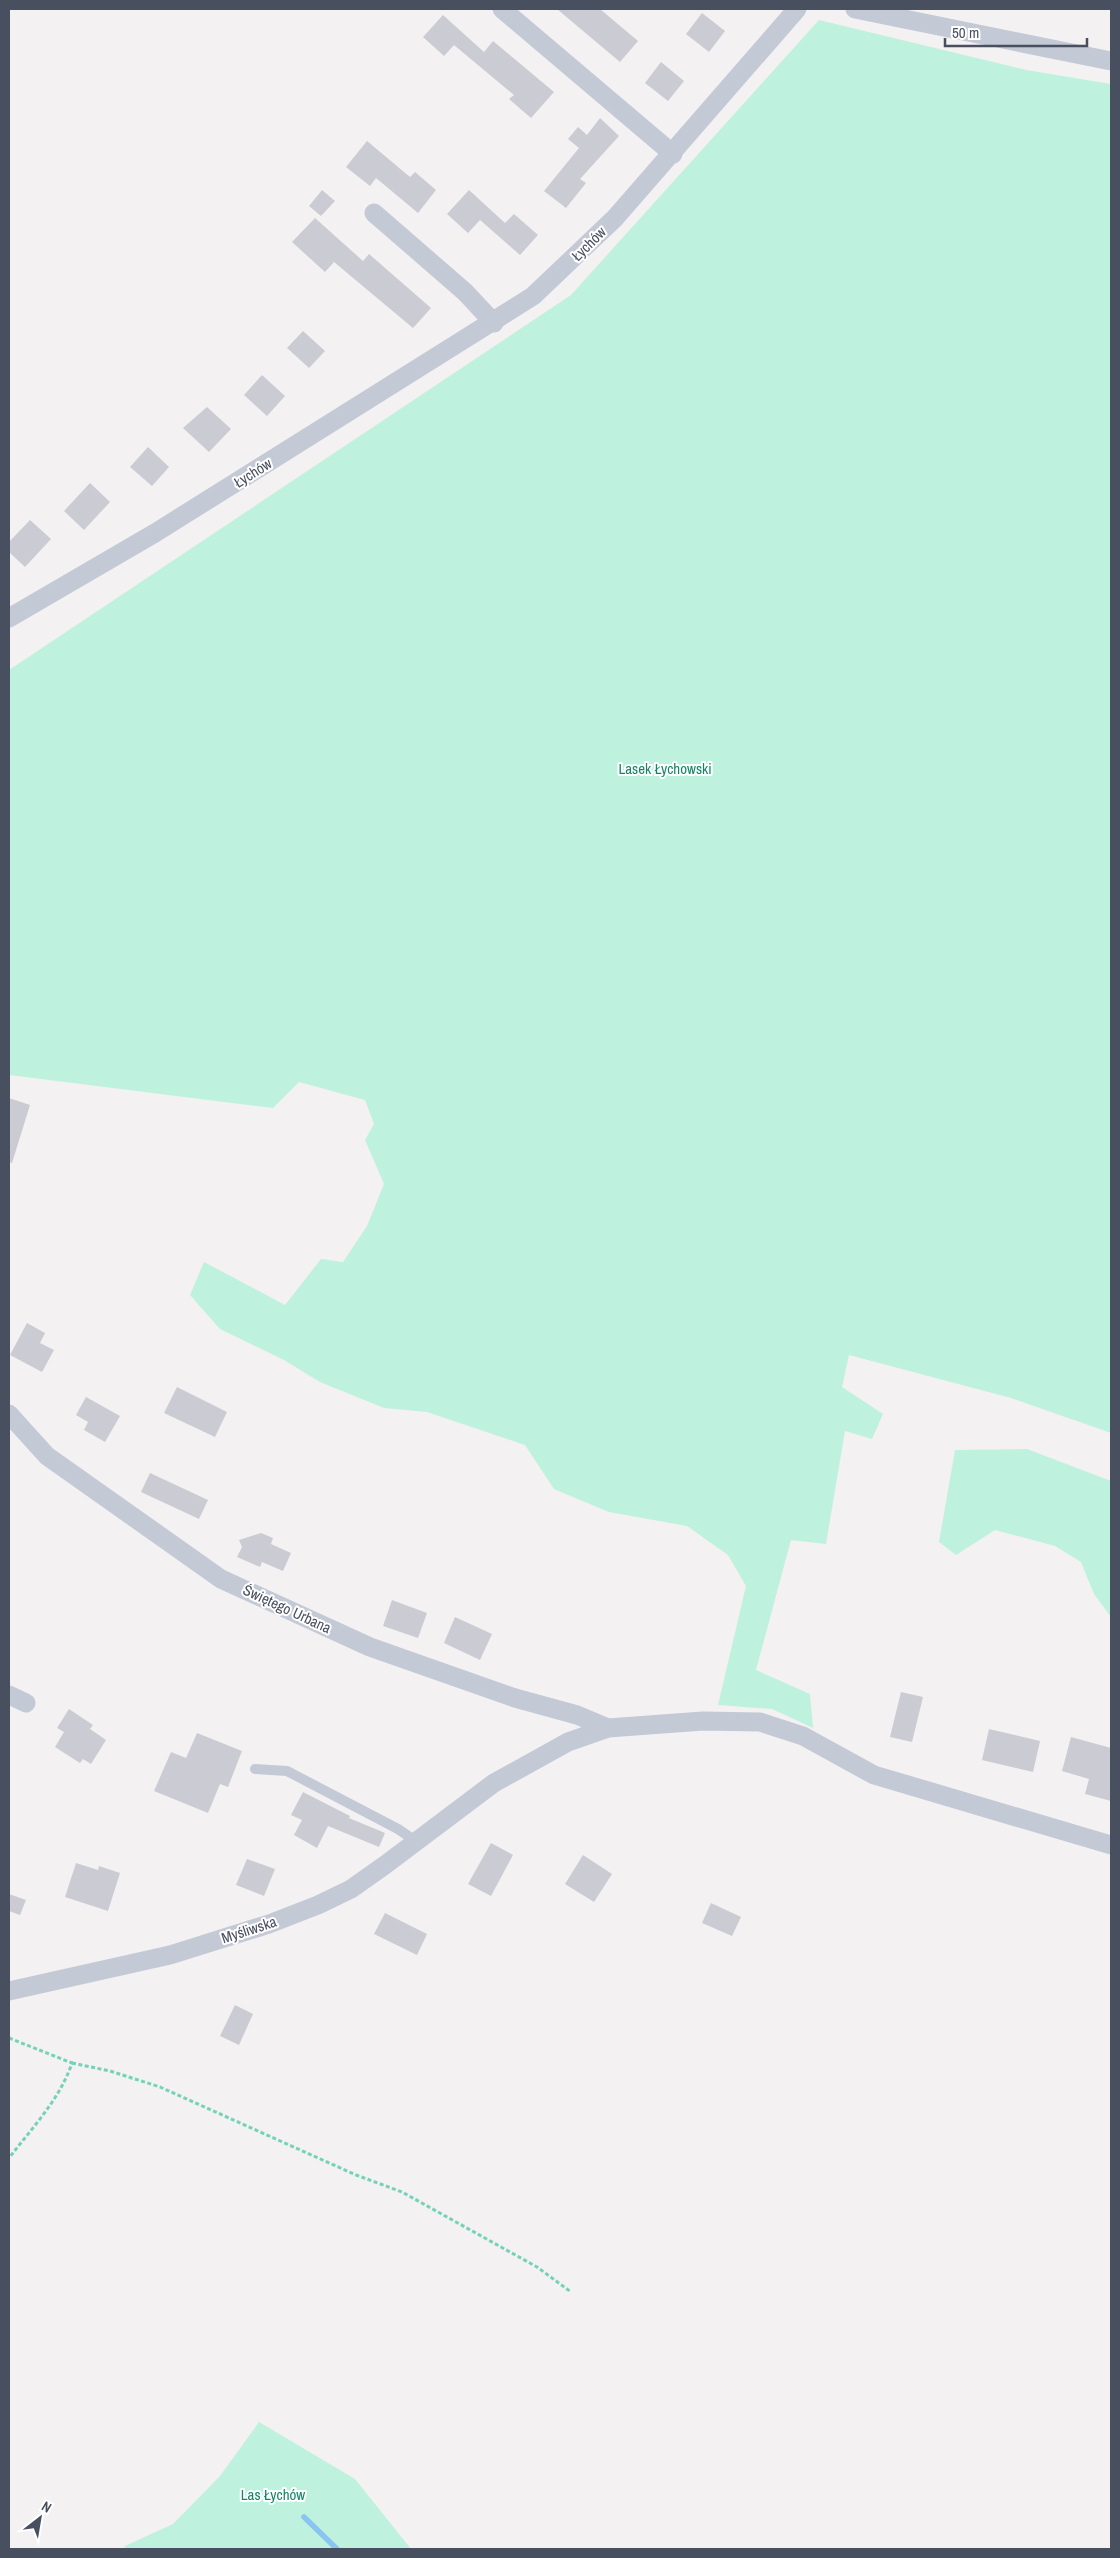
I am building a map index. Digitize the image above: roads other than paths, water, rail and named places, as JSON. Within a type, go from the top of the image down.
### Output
[{"type":"street","points":[[502,9],[672,154]]},
{"type":"street","name":"Łychów","points":[[9,618],[155,533],[494,323],[533,296],[567,266],[615,218],[797,9]]},
{"type":"street","points":[[855,9],[1111,61]]},
{"type":"street","points":[[374,213],[465,292],[494,323]]},
{"type":"street","name":"Świętego Urbana","points":[[9,1414],[47,1456],[222,1579],[370,1647],[515,1698],[577,1715],[608,1728]]},
{"type":"street","points":[[9,1695],[26,1703]]},
{"type":"street","points":[[608,1728],[703,1721],[760,1722],[803,1736],[874,1775],[1111,1846]]},
{"type":"street","name":"Myśliwska","points":[[9,1991],[170,1955],[269,1924],[351,1889],[463,1808],[494,1783],[568,1742],[608,1728]]},
{"type":"lane","points":[[255,1769],[287,1771],[398,1829],[417,1842]]},
{"type":"waterway","points":[[304,2517],[337,2549]]},
{"type":"park label","name":"Lasek Łychowski","points":[[665,769]]},
{"type":"park label","name":"Las Łychów","points":[[273,2495]]}]
